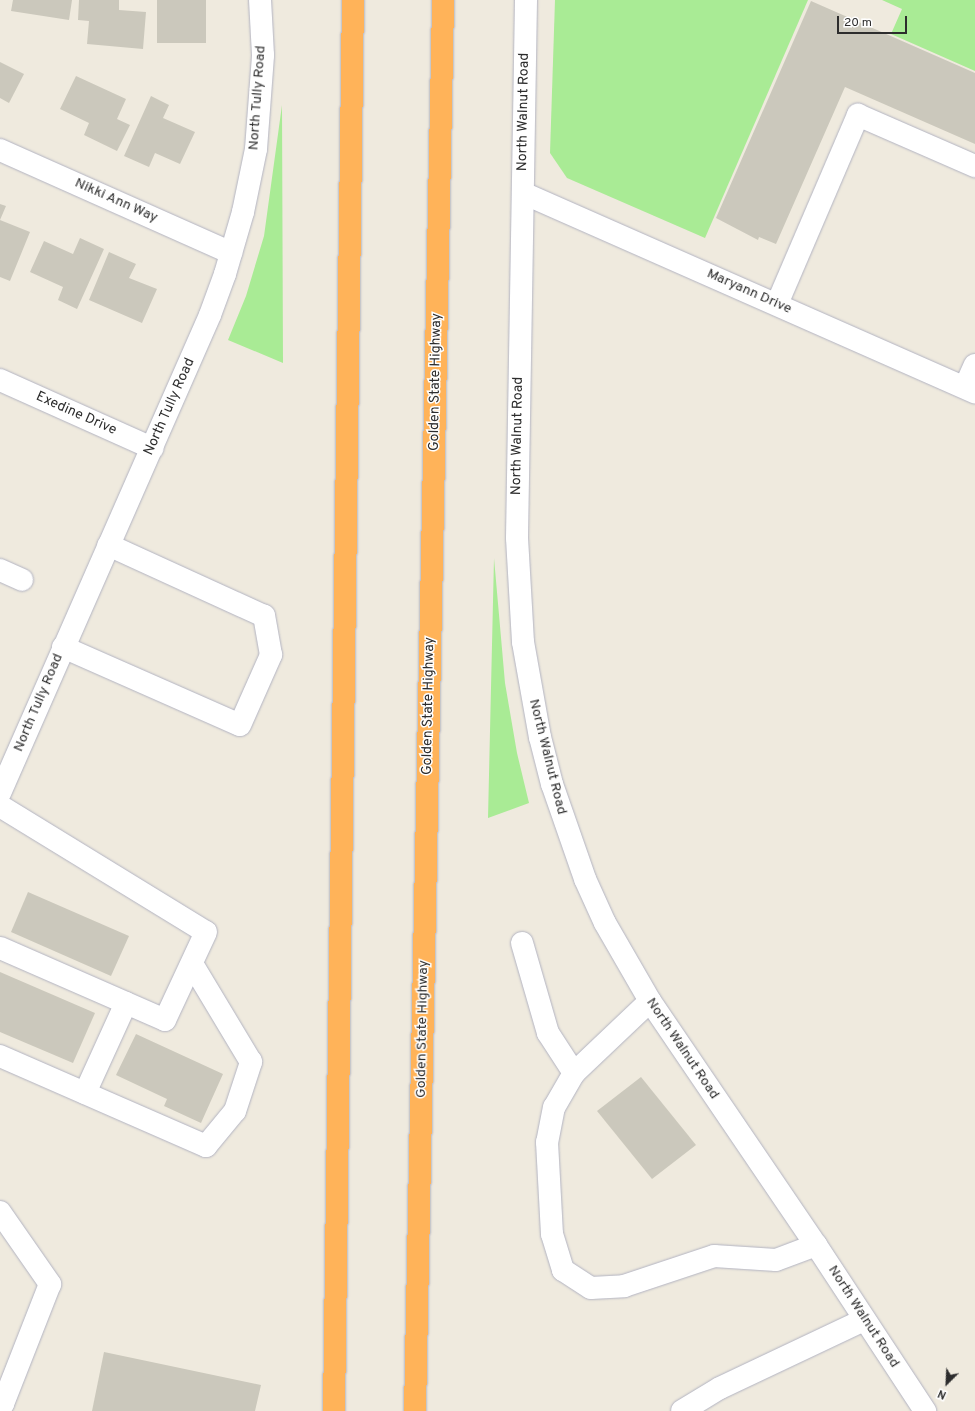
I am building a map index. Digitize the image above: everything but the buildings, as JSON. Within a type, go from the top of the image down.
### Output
[{"type":"highway","points":[[335,0],[352,22]]},
{"type":"highway","points":[[334,1411],[353,0]]},
{"type":"highway","name":"Golden State Highway","points":[[415,1411],[443,0]]},
{"type":"street","name":"North Tully Road","points":[[0,793],[210,315],[231,253],[248,190],[256,149],[263,55],[260,0]]},
{"type":"street","name":"North Walnut Road","points":[[526,0],[516,538],[523,642],[530,687],[552,784],[570,838],[605,923],[650,1001],[816,1244],[864,1320],[925,1411]]},
{"type":"street","points":[[777,304],[858,115],[975,166]]},
{"type":"street","name":"Nikki Ann Way","points":[[0,150],[231,253]]},
{"type":"street","name":"Maryann Drive","points":[[523,193],[970,390]]},
{"type":"street","points":[[970,390],[975,365]]},
{"type":"street","name":"Exedine Drive","points":[[0,380],[152,448]]},
{"type":"street","points":[[63,647],[240,725],[271,655],[264,616],[108,545]]},
{"type":"street","points":[[0,570],[22,580]]},
{"type":"street","points":[[0,806],[206,932],[165,1020],[0,948]]},
{"type":"street","points":[[522,943],[548,1033],[574,1073]]},
{"type":"street","points":[[0,1056],[206,1146],[235,1111],[250,1062],[192,964]]},
{"type":"street","points":[[650,1001],[574,1073],[554,1107],[547,1142],[552,1234],[563,1270],[591,1288],[624,1286],[714,1256],[776,1260],[816,1244]]},
{"type":"street","points":[[85,1093],[126,1003]]},
{"type":"street","points":[[0,1212],[50,1284],[3,1404],[0,1404]]},
{"type":"street","points":[[682,1411],[720,1388],[864,1320]]},
{"type":"green space","points":[[555,0],[808,0],[705,238],[567,178],[550,153]]},
{"type":"green space","points":[[882,0],[975,0],[975,71],[891,34],[902,9]]},
{"type":"green space","points":[[282,105],[283,363],[228,340],[246,296],[264,236]]},
{"type":"green space","points":[[494,558],[505,683],[517,753],[529,803],[488,818]]}]
